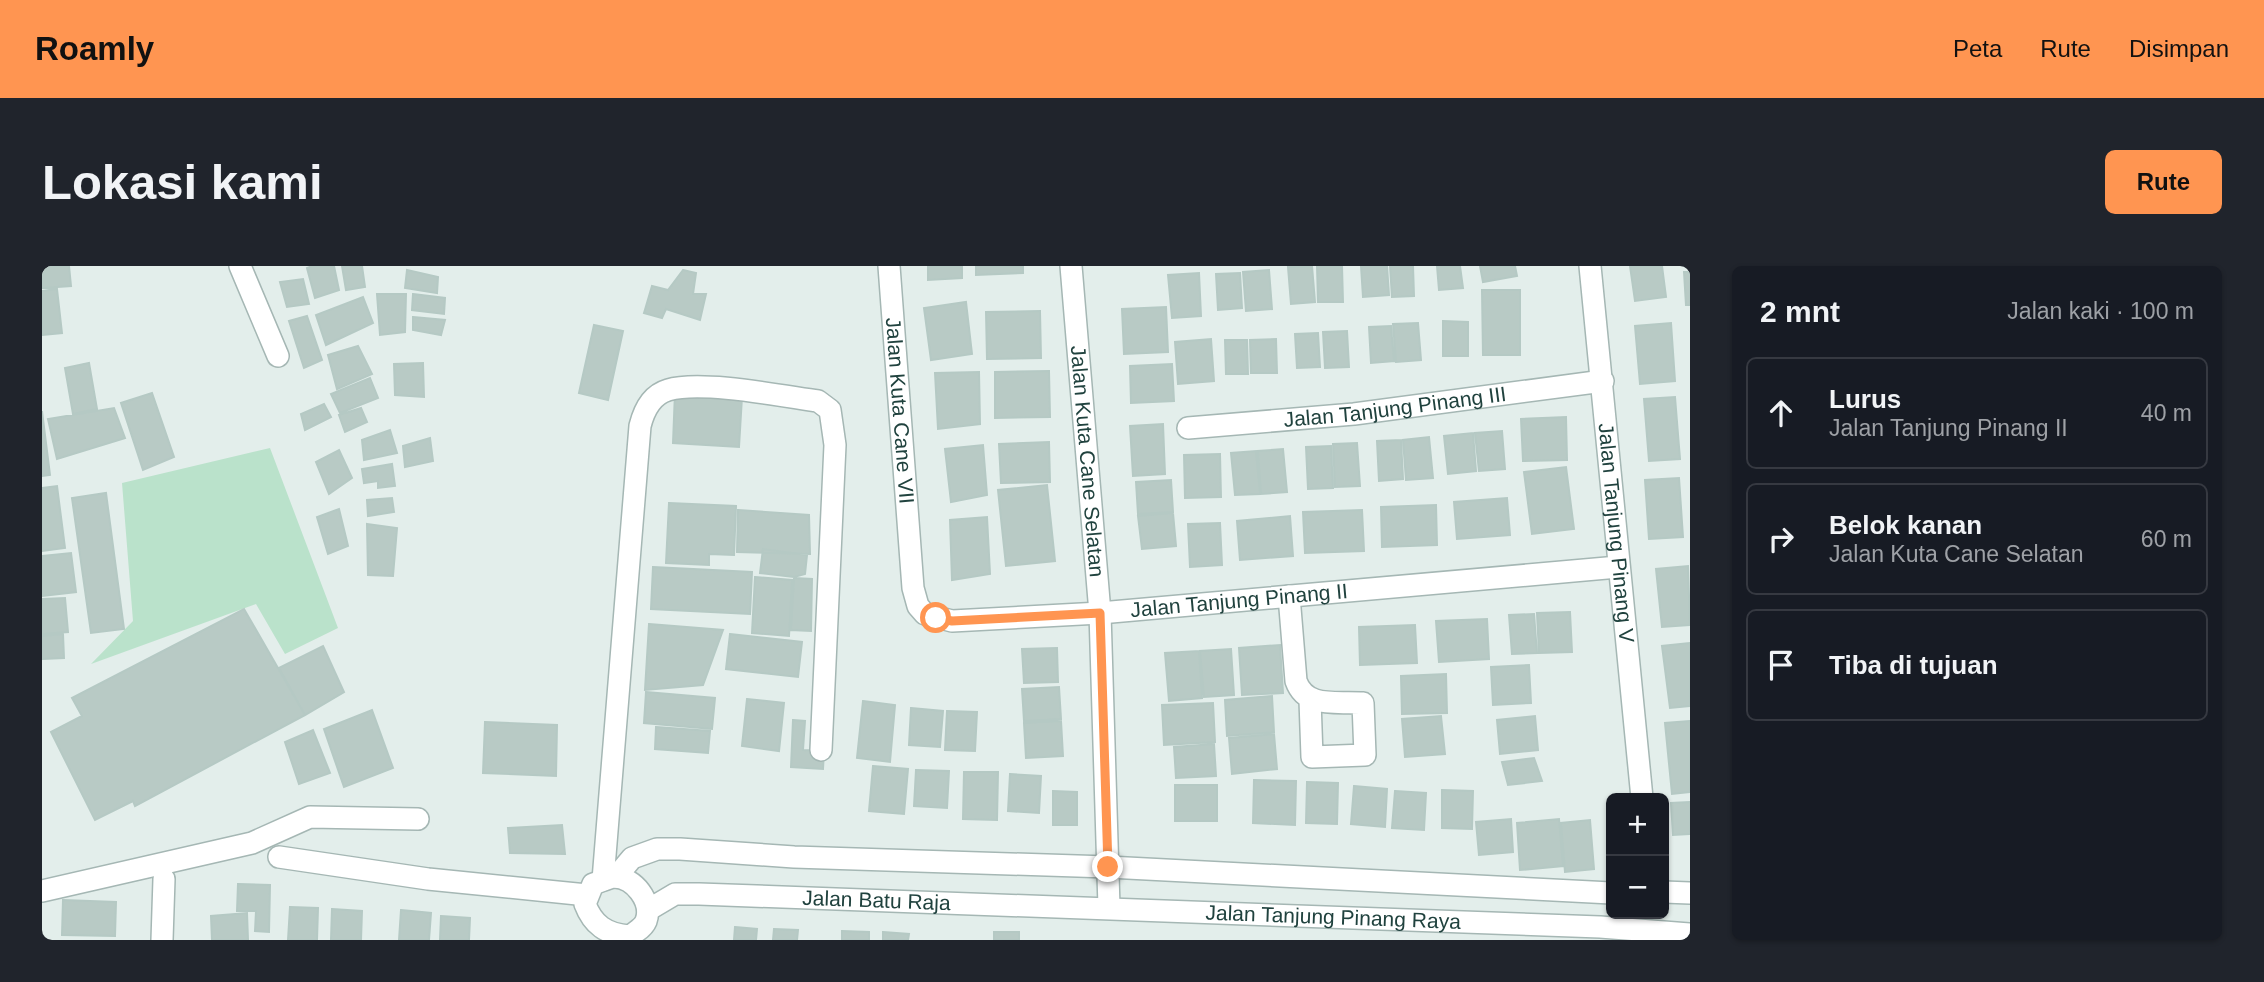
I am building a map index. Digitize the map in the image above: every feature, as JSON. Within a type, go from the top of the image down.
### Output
[{"type":"street","points":[[240,266],[278,356]]},
{"type":"street","name":"Jalan Kuta Cane VII","points":[[889,266],[910,556]]},
{"type":"street","name":"Jalan Kuta Cane Selatan","points":[[1071,266],[1100,613],[1109,907]]},
{"type":"street","name":"Jalan Tanjung Pinang V","points":[[1590,266],[1641,793]]},
{"type":"street","name":"Jalan Tanjung Pinang III","points":[[1188,428],[1354,414],[1603,381]]},
{"type":"street","points":[[609,879],[640,426],[646,407],[666,390],[716,389],[818,401],[830,410],[835,445],[821,750]]},
{"type":"street","name":"Jalan Tanjung Pinang II","points":[[910,556],[918,606],[925,614],[952,621],[1100,613],[1618,567]]},
{"type":"street","points":[[1289,596],[1296,681],[1300,692],[1310,700]]},
{"type":"street","points":[[42,891],[251,843],[310,817],[418,820]]},
{"type":"street","points":[[609,879],[632,858],[657,849],[793,857],[1108,867],[1606,893],[1600,933]]},
{"type":"street","points":[[279,857],[428,879],[587,895]]},
{"type":"street","points":[[162,940],[163,879]]},
{"type":"street","points":[[588,940],[590,916],[585,904],[593,884],[609,879],[628,881],[640,891],[648,910]]},
{"type":"street","points":[[1669,892],[1690,893]]},
{"type":"street","name":"Jalan Batu Raja","points":[[590,916],[604,930],[628,938],[638,932],[646,922],[648,910],[674,894],[1109,907]]},
{"type":"street","name":"Jalan Tanjung Pinang Raya","points":[[1109,907],[1600,933],[1690,934]]},
{"type":"green space","points":[[270,448],[338,628],[285,654],[256,604],[91,664],[133,621],[122,483]]},
{"type":"building","points":[[42,266],[69,266],[71,286],[42,288]]},
{"type":"building","points":[[334,266],[339,290],[315,298],[307,268]]},
{"type":"building","points":[[342,266],[362,266],[365,287],[346,290]]},
{"type":"building","points":[[928,266],[962,266],[962,278],[928,280]]},
{"type":"building","points":[[976,266],[1023,266],[1023,273],[976,275]]},
{"type":"building","points":[[1312,266],[1315,302],[1291,304],[1288,267]]},
{"type":"building","points":[[1317,266],[1342,266],[1343,302],[1318,302]]},
{"type":"building","points":[[1361,266],[1387,266],[1389,295],[1363,297]]},
{"type":"building","points":[[1390,266],[1413,266],[1414,296],[1392,297]]},
{"type":"building","points":[[1437,266],[1460,266],[1463,288],[1439,290]]},
{"type":"building","points":[[1480,266],[1515,266],[1517,276],[1483,282]]},
{"type":"building","points":[[1630,266],[1662,266],[1666,297],[1635,301]]},
{"type":"building","points":[[407,270],[438,277],[437,293],[405,288]]},
{"type":"building","points":[[683,270],[696,273],[693,294],[706,294],[700,320],[666,309],[662,318],[644,313],[652,286],[668,290]]},
{"type":"building","points":[[1269,270],[1272,309],[1246,311],[1243,272]]},
{"type":"building","points":[[1684,272],[1690,272],[1690,305],[1686,305]]},
{"type":"building","points":[[1199,273],[1201,316],[1172,318],[1168,275]]},
{"type":"building","points":[[1240,273],[1242,308],[1218,310],[1216,274]]},
{"type":"building","points":[[303,279],[309,304],[287,307],[280,282]]},
{"type":"building","points":[[57,289],[62,333],[42,335],[42,291]]},
{"type":"building","points":[[1482,290],[1520,290],[1520,355],[1483,355]]},
{"type":"building","points":[[377,294],[406,294],[405,332],[380,335]]},
{"type":"building","points":[[413,294],[445,298],[444,314],[412,310]]},
{"type":"building","points":[[363,297],[373,323],[326,345],[316,315]]},
{"type":"building","points":[[966,302],[972,354],[931,360],[924,308]]},
{"type":"building","points":[[1166,307],[1168,352],[1124,354],[1122,309]]},
{"type":"building","points":[[1040,311],[1041,358],[987,359],[986,312]]},
{"type":"building","points":[[307,316],[322,360],[304,368],[289,321]]},
{"type":"building","points":[[413,317],[445,320],[441,335],[413,330]]},
{"type":"building","points":[[1443,321],[1468,322],[1468,356],[1443,356]]},
{"type":"building","points":[[1418,323],[1421,360],[1396,362],[1393,324]]},
{"type":"building","points":[[1671,323],[1675,381],[1640,384],[1635,326]]},
{"type":"building","points":[[594,325],[623,331],[608,400],[579,393]]},
{"type":"building","points":[[1391,326],[1394,361],[1371,363],[1369,327]]},
{"type":"building","points":[[1347,331],[1349,367],[1325,368],[1323,332]]},
{"type":"building","points":[[1318,333],[1320,367],[1297,368],[1295,334]]},
{"type":"building","points":[[1211,339],[1214,381],[1178,384],[1175,342]]},
{"type":"building","points":[[1276,339],[1277,373],[1251,373],[1250,340]]},
{"type":"building","points":[[1225,340],[1247,340],[1248,374],[1226,374]]},
{"type":"building","points":[[358,346],[372,374],[337,389],[328,355]]},
{"type":"building","points":[[89,363],[97,409],[73,414],[65,368]]},
{"type":"building","points":[[423,363],[424,397],[395,395],[394,364]]},
{"type":"building","points":[[1172,364],[1174,401],[1131,403],[1130,366]]},
{"type":"building","points":[[1049,371],[1050,417],[995,418],[995,372]]},
{"type":"building","points":[[979,372],[980,424],[938,429],[935,373]]},
{"type":"building","points":[[370,378],[378,398],[340,413],[331,394]]},
{"type":"building","points":[[675,392],[742,397],[739,447],[673,443]]},
{"type":"building","points":[[152,393],[174,457],[143,470],[121,403]]},
{"type":"building","points":[[1675,397],[1680,459],[1649,461],[1644,399]]},
{"type":"building","points":[[324,404],[331,417],[305,430],[301,414]]},
{"type":"building","points":[[114,408],[125,438],[57,459],[48,419]]},
{"type":"building","points":[[361,408],[367,422],[345,432],[339,415]]},
{"type":"building","points":[[42,411],[50,475],[42,476]]},
{"type":"building","points":[[1566,417],[1567,460],[1523,461],[1521,419]]},
{"type":"building","points":[[1163,424],[1165,474],[1133,476],[1130,426]]},
{"type":"building","points":[[390,430],[397,453],[364,460],[362,440]]},
{"type":"building","points":[[1502,431],[1505,469],[1479,471],[1475,433]]},
{"type":"building","points":[[1473,433],[1476,471],[1448,474],[1444,436]]},
{"type":"building","points":[[1429,437],[1433,478],[1406,480],[1403,440]]},
{"type":"building","points":[[430,438],[433,461],[405,467],[403,446]]},
{"type":"building","points":[[1401,440],[1403,479],[1379,481],[1377,441]]},
{"type":"building","points":[[1049,442],[1050,482],[1001,483],[999,444]]},
{"type":"building","points":[[1357,443],[1360,486],[1335,487],[1333,444]]},
{"type":"building","points":[[983,445],[987,495],[951,502],[945,449]]},
{"type":"building","points":[[1331,446],[1333,488],[1308,489],[1306,447]]},
{"type":"building","points":[[1283,449],[1287,492],[1261,494],[1258,451]]},
{"type":"building","points":[[339,450],[352,478],[329,494],[316,462]]},
{"type":"building","points":[[1256,451],[1260,494],[1235,495],[1231,453]]},
{"type":"building","points":[[1220,454],[1221,497],[1185,498],[1184,455]]},
{"type":"building","points":[[392,464],[395,486],[378,488],[378,481],[364,483],[362,469]]},
{"type":"building","points":[[1566,467],[1574,529],[1532,534],[1524,472]]},
{"type":"building","points":[[1679,478],[1683,537],[1649,539],[1645,480]]},
{"type":"building","points":[[1171,480],[1173,512],[1138,514],[1136,482]]},
{"type":"building","points":[[1047,485],[1055,561],[1006,566],[998,490]]},
{"type":"building","points":[[57,486],[65,548],[42,551],[42,488]]},
{"type":"building","points":[[106,493],[124,629],[91,633],[72,498]]},
{"type":"building","points":[[392,498],[394,512],[368,516],[367,500]]},
{"type":"building","points":[[1507,498],[1510,535],[1457,539],[1454,502]]},
{"type":"building","points":[[669,503],[736,506],[734,555],[709,554],[709,565],[666,563]]},
{"type":"building","points":[[1436,505],[1437,545],[1382,547],[1381,507]]},
{"type":"building","points":[[339,509],[348,546],[328,554],[317,517]]},
{"type":"building","points":[[738,510],[809,515],[810,554],[737,552]]},
{"type":"building","points":[[1362,510],[1364,551],[1305,553],[1303,512]]},
{"type":"building","points":[[1173,513],[1176,546],[1142,549],[1138,516]]},
{"type":"building","points":[[1290,516],[1293,556],[1240,560],[1237,521]]},
{"type":"building","points":[[987,517],[990,574],[952,580],[950,520]]},
{"type":"building","points":[[1220,523],[1222,565],[1190,567],[1188,524]]},
{"type":"building","points":[[367,524],[397,528],[393,576],[368,575]]},
{"type":"building","points":[[763,549],[807,555],[805,574],[794,577],[760,573]]},
{"type":"building","points":[[71,553],[76,592],[42,596],[42,556]]},
{"type":"building","points":[[1688,566],[1690,625],[1662,627],[1656,569]]},
{"type":"building","points":[[653,567],[752,572],[750,614],[651,609]]},
{"type":"building","points":[[755,577],[792,580],[789,636],[752,633]]},
{"type":"building","points":[[794,578],[812,579],[811,631],[791,630]]},
{"type":"building","points":[[65,598],[68,632],[42,634],[42,599]]},
{"type":"building","points":[[244,609],[305,715],[135,806],[133,801],[95,820],[51,732],[82,716],[72,698]]},
{"type":"building","points":[[1570,612],[1572,652],[1539,653],[1537,613]]},
{"type":"building","points":[[1534,614],[1537,653],[1512,654],[1509,615]]},
{"type":"building","points":[[1487,619],[1489,659],[1439,662],[1436,621]]},
{"type":"building","points":[[649,624],[723,630],[703,685],[645,690]]},
{"type":"building","points":[[1415,625],[1417,663],[1360,665],[1359,627]]},
{"type":"building","points":[[63,634],[64,658],[42,659],[42,636]]},
{"type":"building","points":[[730,634],[802,642],[798,677],[726,669]]},
{"type":"building","points":[[1690,643],[1690,706],[1670,708],[1662,646]]},
{"type":"building","points":[[1280,645],[1283,693],[1242,695],[1239,648]]},
{"type":"building","points":[[323,646],[344,692],[305,715],[279,668]]},
{"type":"building","points":[[1057,648],[1058,682],[1024,683],[1022,649]]},
{"type":"building","points":[[1231,649],[1234,695],[1204,697],[1200,651]]},
{"type":"building","points":[[1199,651],[1202,698],[1169,701],[1165,653]]},
{"type":"building","points":[[1529,665],[1531,703],[1493,705],[1491,667]]},
{"type":"building","points":[[1446,674],[1447,713],[1402,714],[1401,676]]},
{"type":"building","points":[[1059,687],[1061,719],[1024,721],[1022,689]]},
{"type":"building","points":[[646,692],[715,698],[712,729],[644,723]]},
{"type":"building","points":[[1272,696],[1274,732],[1227,736],[1225,700]]},
{"type":"building","points":[[747,699],[784,703],[779,751],[742,746]]},
{"type":"building","points":[[863,701],[895,705],[890,762],[857,758]]},
{"type":"building","points":[[1213,703],[1215,742],[1164,745],[1162,705]]},
{"type":"building","points":[[911,708],[943,711],[940,747],[909,745]]},
{"type":"building","points":[[372,710],[393,768],[344,787],[324,729]]},
{"type":"building","points":[[947,711],[977,712],[975,751],[945,750]]},
{"type":"building","points":[[1441,716],[1445,754],[1405,757],[1402,719]]},
{"type":"building","points":[[1535,716],[1538,750],[1500,754],[1497,720]]},
{"type":"building","points":[[793,720],[805,721],[803,750],[824,751],[823,769],[791,767]]},
{"type":"building","points":[[1061,721],[1063,756],[1026,758],[1024,723]]},
{"type":"building","points":[[1690,721],[1690,792],[1672,794],[1665,723]]},
{"type":"building","points":[[485,722],[557,725],[556,776],[483,773]]},
{"type":"building","points":[[656,727],[710,731],[708,753],[655,749]]},
{"type":"building","points":[[313,730],[330,773],[299,784],[285,742]]},
{"type":"building","points":[[1274,734],[1277,769],[1232,774],[1229,738]]},
{"type":"building","points":[[1214,744],[1216,776],[1176,778],[1174,747]]},
{"type":"building","points":[[1534,758],[1542,781],[1508,785],[1502,762]]},
{"type":"building","points":[[873,766],[908,769],[904,814],[869,811]]},
{"type":"building","points":[[916,770],[949,771],[947,808],[914,806]]},
{"type":"building","points":[[964,772],[998,772],[997,820],[963,819]]},
{"type":"building","points":[[1010,774],[1041,776],[1039,813],[1008,811]]},
{"type":"building","points":[[1254,780],[1296,781],[1295,825],[1253,823]]},
{"type":"building","points":[[1307,782],[1338,783],[1337,824],[1306,823]]},
{"type":"building","points":[[1175,785],[1217,785],[1217,821],[1175,821]]},
{"type":"building","points":[[1354,786],[1387,789],[1385,827],[1351,824]]},
{"type":"building","points":[[1442,790],[1473,791],[1472,829],[1442,828]]},
{"type":"building","points":[[1053,791],[1077,792],[1077,825],[1053,825]]},
{"type":"building","points":[[1395,791],[1426,793],[1424,830],[1392,828]]},
{"type":"building","points":[[1690,802],[1690,834],[1673,835],[1671,803]]},
{"type":"building","points":[[1511,819],[1513,852],[1479,855],[1476,822]]},
{"type":"building","points":[[1559,819],[1563,866],[1520,870],[1517,823]]},
{"type":"building","points":[[1590,820],[1594,869],[1565,872],[1561,823]]},
{"type":"building","points":[[562,825],[565,854],[510,853],[508,828]]},
{"type":"building","points":[[238,884],[270,885],[269,932],[255,931],[256,911],[237,911]]},
{"type":"building","points":[[63,900],[116,902],[115,936],[62,935]]},
{"type":"building","points":[[290,907],[318,908],[317,940],[288,940]]},
{"type":"building","points":[[332,909],[362,911],[361,940],[331,940]]},
{"type":"building","points":[[401,910],[431,913],[429,940],[399,940]]},
{"type":"building","points":[[247,913],[248,940],[212,940],[211,916]]},
{"type":"building","points":[[441,916],[470,918],[469,940],[440,940]]},
{"type":"building","points":[[735,927],[757,929],[756,940],[734,940]]},
{"type":"building","points":[[774,929],[798,930],[797,940],[773,940]]},
{"type":"building","points":[[842,931],[869,932],[869,940],[842,940]]},
{"type":"building","points":[[883,932],[909,934],[908,940],[883,940]]},
{"type":"building","points":[[994,932],[1019,932],[1019,940],[994,940]]},
{"type":"route","points":[[936,618],[952,621],[1100,613],[1108,867]]}]
